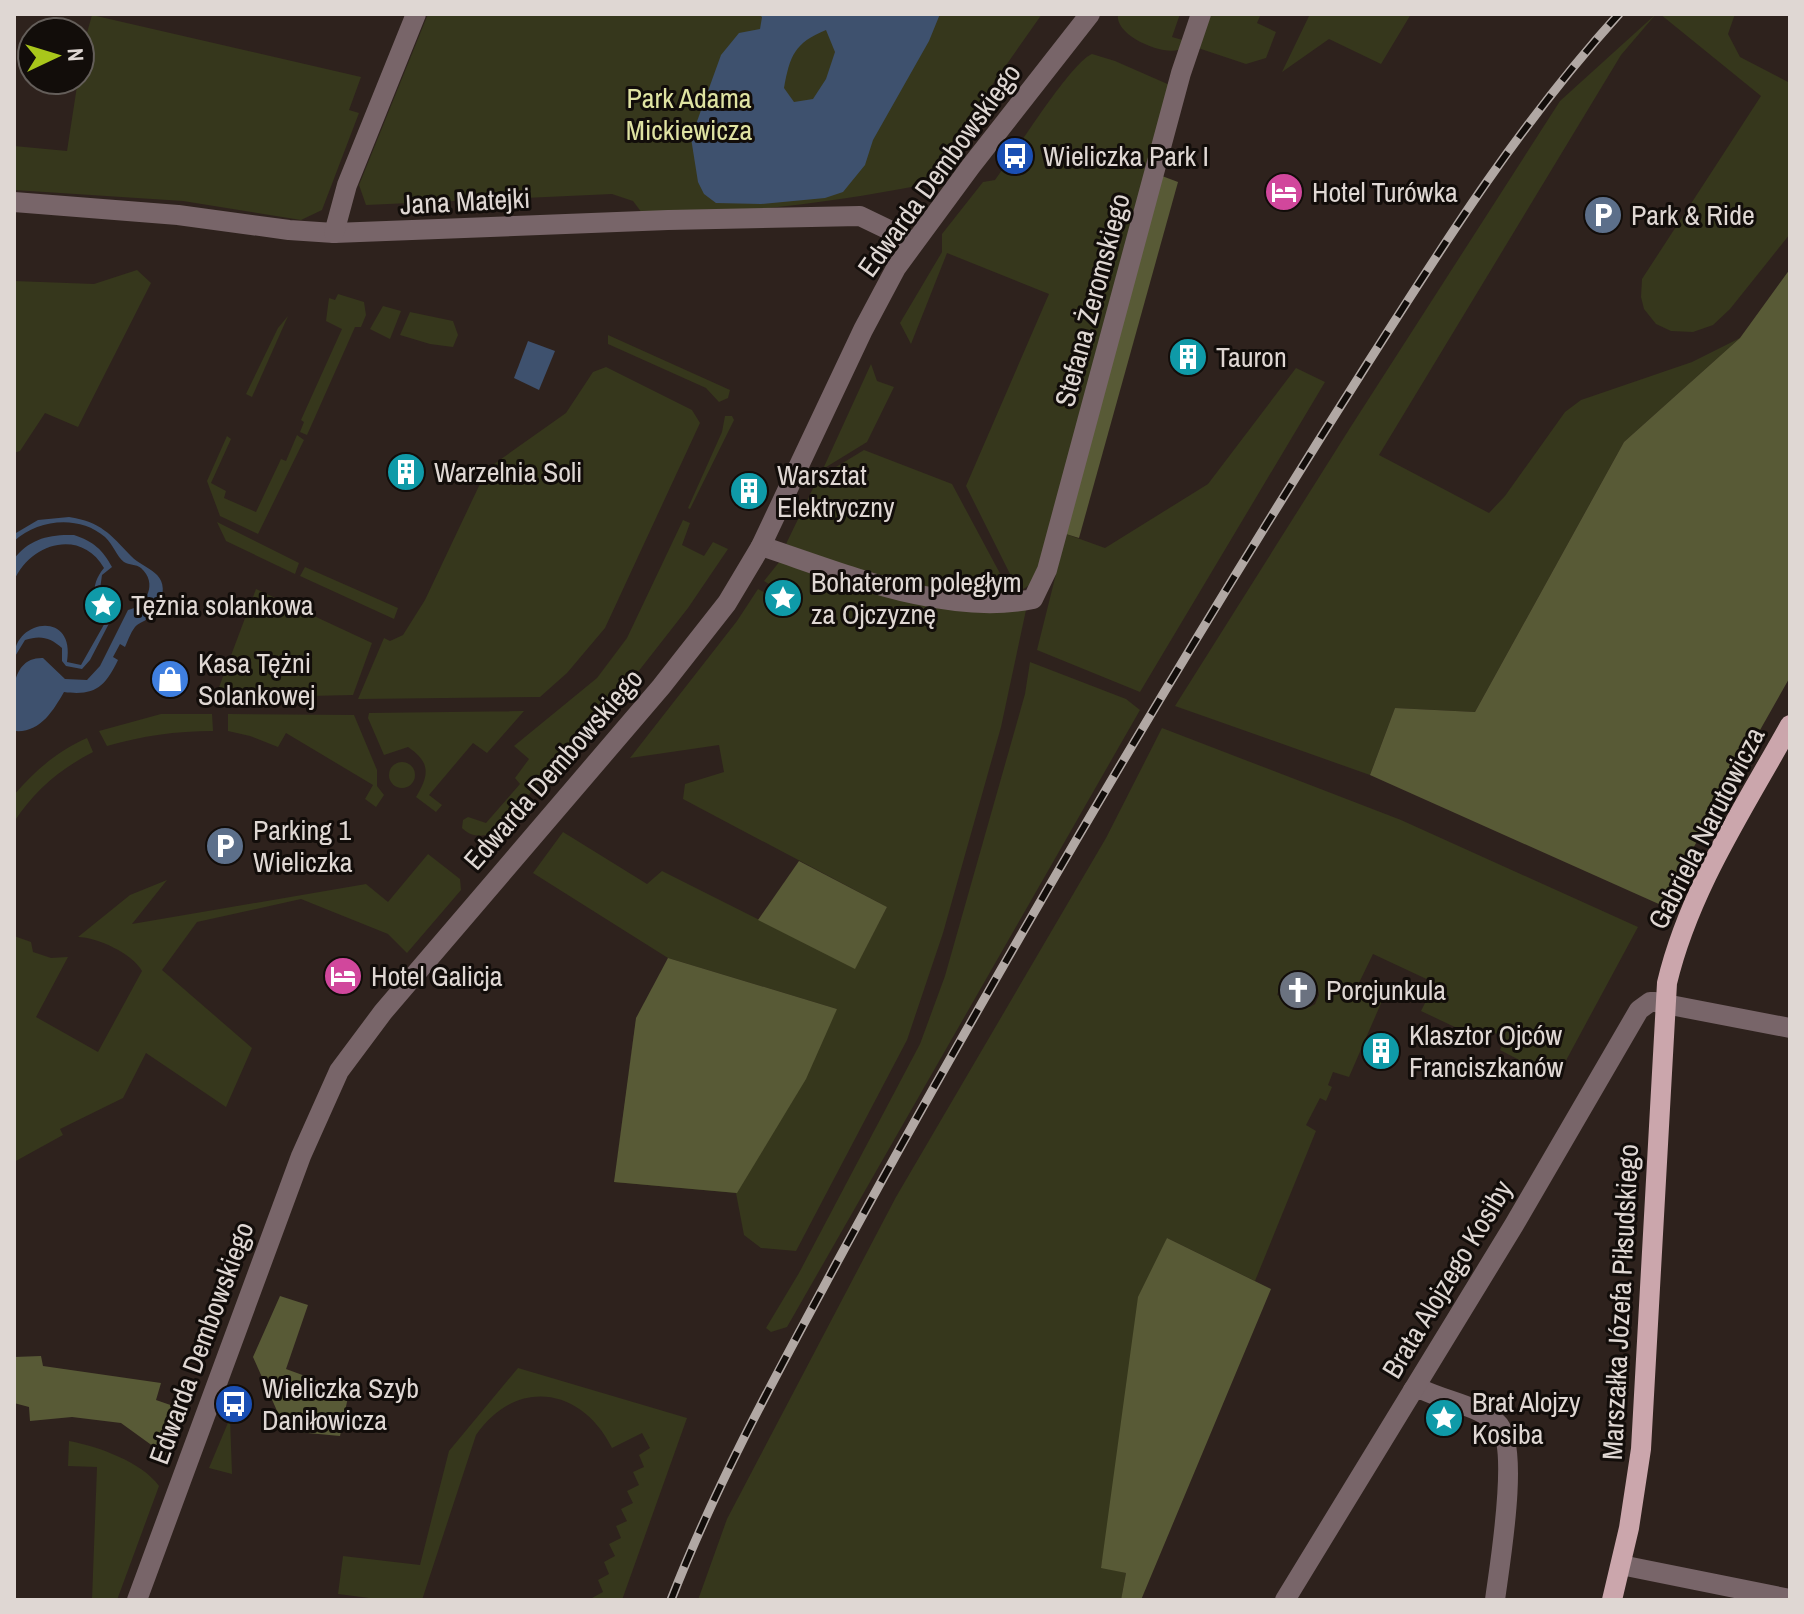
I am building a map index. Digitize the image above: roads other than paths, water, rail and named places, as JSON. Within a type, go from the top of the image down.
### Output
[{"type":"main road","name":"Gabriela Narutowicza","points":[[1665,1004],[1674,955],[1700,889],[1790,725]]},
{"type":"main road","name":"Marszałka Józefa Piłsudskiego","points":[[1612,1600],[1638,1479],[1642,1437],[1665,1004]]},
{"type":"street","points":[[334,233],[347,185],[416,14]]},
{"type":"street","name":"Edwarda Dembowskiego","points":[[137,1600],[301,1156],[339,1071],[383,1012],[661,687],[770,549],[880,295],[914,242],[1090,14]]},
{"type":"street","name":"Stefana Żeromskiego","points":[[770,549],[878,584],[939,598],[992,603],[1033,599],[1047,570],[1181,73],[1201,14]]},
{"type":"street","name":"Jana Matejki","points":[[14,202],[178,215],[334,233],[860,216],[914,242]]},
{"type":"street","name":"Brata Alojzego Kosiby","points":[[1285,1600],[1514,1225],[1630,1023],[1639,1010],[1650,1002],[1665,1004]]},
{"type":"street","points":[[1665,1004],[1790,1028]]},
{"type":"street","points":[[1413,1390],[1423,1390],[1498,1423],[1506,1439],[1505,1528],[1495,1600]]},
{"type":"street","points":[[1621,1565],[1790,1599]]},
{"type":"water","points":[[759,14],[940,14],[929,41],[873,140],[865,165],[843,192],[825,198],[761,204],[716,203],[704,194],[698,182],[691,138],[721,55],[739,33],[760,29],[762,17]],"holes":[[[826,30],[835,52],[826,79],[813,99],[794,102],[784,88],[795,52],[807,40]]]},
{"type":"water","points":[[528,341],[555,351],[539,390],[514,378]]},
{"type":"water","points":[[69,517],[104,530],[136,561],[160,578],[163,593],[153,614],[135,627],[125,647],[120,644],[113,657],[118,660],[98,688],[64,692],[39,725],[15,731],[14,685],[23,665],[43,658],[65,679],[87,680],[100,666],[128,610],[140,604],[148,593],[149,580],[141,568],[124,562],[105,537],[83,525],[47,524],[14,541],[16,533],[38,520]]},
{"type":"water","points":[[74,535],[97,547],[112,567],[102,575],[99,596],[107,607],[116,610],[90,660],[82,669],[66,666],[62,661],[62,648],[45,638],[25,640],[14,658],[17,645],[24,635],[33,628],[44,626],[63,634],[67,645],[67,662],[81,665],[106,621],[94,594],[96,581],[104,568],[82,548],[56,545],[43,550],[32,557],[14,581],[14,559],[26,547],[48,537]]},
{"type":"railway","points":[[671,1600],[727,1472],[835,1266],[985,997],[1148,719],[1291,485],[1453,231],[1548,98],[1619,14]]},
{"type":"place","name":"Wieliczka Park I","points":[[1015,156]]},
{"type":"place","name":"Hotel Turówka","points":[[1284,192]]},
{"type":"place","name":"Park & Ride","points":[[1603,215]]},
{"type":"place","name":"Tauron","points":[[1188,357]]},
{"type":"place","name":"Warzelnia Soli","points":[[406,472]]},
{"type":"place","name":"Warsztat Elektryczny","points":[[749,491]]},
{"type":"place","name":"Bohaterom poległym za Ojczyznę","points":[[783,598]]},
{"type":"place","name":"Tężnia solankowa","points":[[103,605]]},
{"type":"place","name":"Kasa Tężni Solankowej","points":[[170,679]]},
{"type":"place","name":"Parking 1 Wieliczka","points":[[225,846]]},
{"type":"place","name":"Hotel Galicja","points":[[343,976]]},
{"type":"place","name":"Porcjunkula","points":[[1298,990]]},
{"type":"place","name":"Klasztor Ojców Franciszkanów","points":[[1381,1051]]},
{"type":"place","name":"Wieliczka Szyb Daniłowicza","points":[[234,1404]]},
{"type":"place","name":"Brat Alojzy Kosiba","points":[[1444,1418]]},
{"type":"park label","name":"Park Adama Mickiewicza","points":[[689,114]]}]
